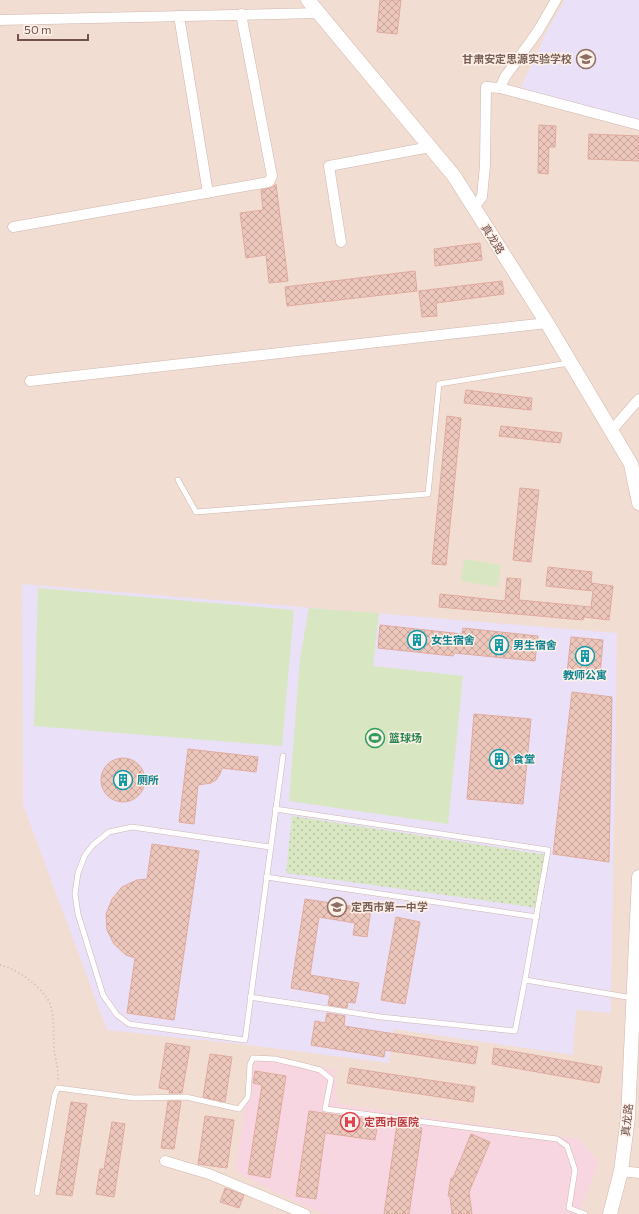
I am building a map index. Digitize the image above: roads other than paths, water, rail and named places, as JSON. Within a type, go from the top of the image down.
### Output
[{"type":"main road","name":"真龙路","points":[[308,0],[454,176],[547,324],[631,464],[639,503]]},
{"type":"main road","name":"真龙路","points":[[610,1214],[621,1171],[628,1117],[639,877]]},
{"type":"main road","name":"真龙路","points":[[604,1214],[621,1171]]},
{"type":"street","points":[[500,88],[505,77],[538,31],[556,0]]},
{"type":"street","points":[[0,20],[319,13]]},
{"type":"street","points":[[13,227],[270,182],[272,176],[241,14]]},
{"type":"street","points":[[179,16],[208,193]]},
{"type":"street","points":[[473,208],[482,197],[485,165],[486,87],[500,88],[639,125]]},
{"type":"street","points":[[341,242],[329,166],[430,148]]},
{"type":"street","points":[[30,381],[547,324]]},
{"type":"street","points":[[611,431],[639,399]]},
{"type":"street","points":[[165,1161],[209,1174],[305,1214]]},
{"type":"street","points":[[621,1171],[639,1174]]},
{"type":"lane","points":[[178,480],[196,512],[428,494],[439,384],[570,363]]},
{"type":"lane","points":[[270,847],[132,827],[109,832],[93,845],[85,855],[78,873],[75,894],[78,914],[103,995],[118,1015],[129,1024],[245,1040],[282,756]]},
{"type":"lane","points":[[250,997],[381,1017],[515,1030],[537,917],[548,850],[275,809]]},
{"type":"lane","points":[[266,877],[537,917]]},
{"type":"lane","points":[[525,980],[634,999]]},
{"type":"lane","points":[[38,1193],[55,1094],[58,1088],[134,1098],[186,1097],[239,1108],[248,1097],[250,1064],[253,1058],[275,1059],[320,1070],[331,1079],[325,1109],[557,1139],[567,1146],[576,1170],[569,1208],[585,1214]]},
{"type":"place","name":"甘肃安定思源实验学校","points":[[586,59]]},
{"type":"place","name":"女生宿舍","points":[[417,640]]},
{"type":"place","name":"男生宿舍","points":[[499,645]]},
{"type":"place","name":"教师公寓","points":[[585,656]]},
{"type":"place","name":"篮球场","points":[[375,738]]},
{"type":"place","name":"食堂","points":[[499,759]]},
{"type":"place","name":"厕所","points":[[123,780]]},
{"type":"place","name":"定西市第一中学","points":[[337,907]]},
{"type":"place","name":"定西市医院","points":[[350,1122]]}]
